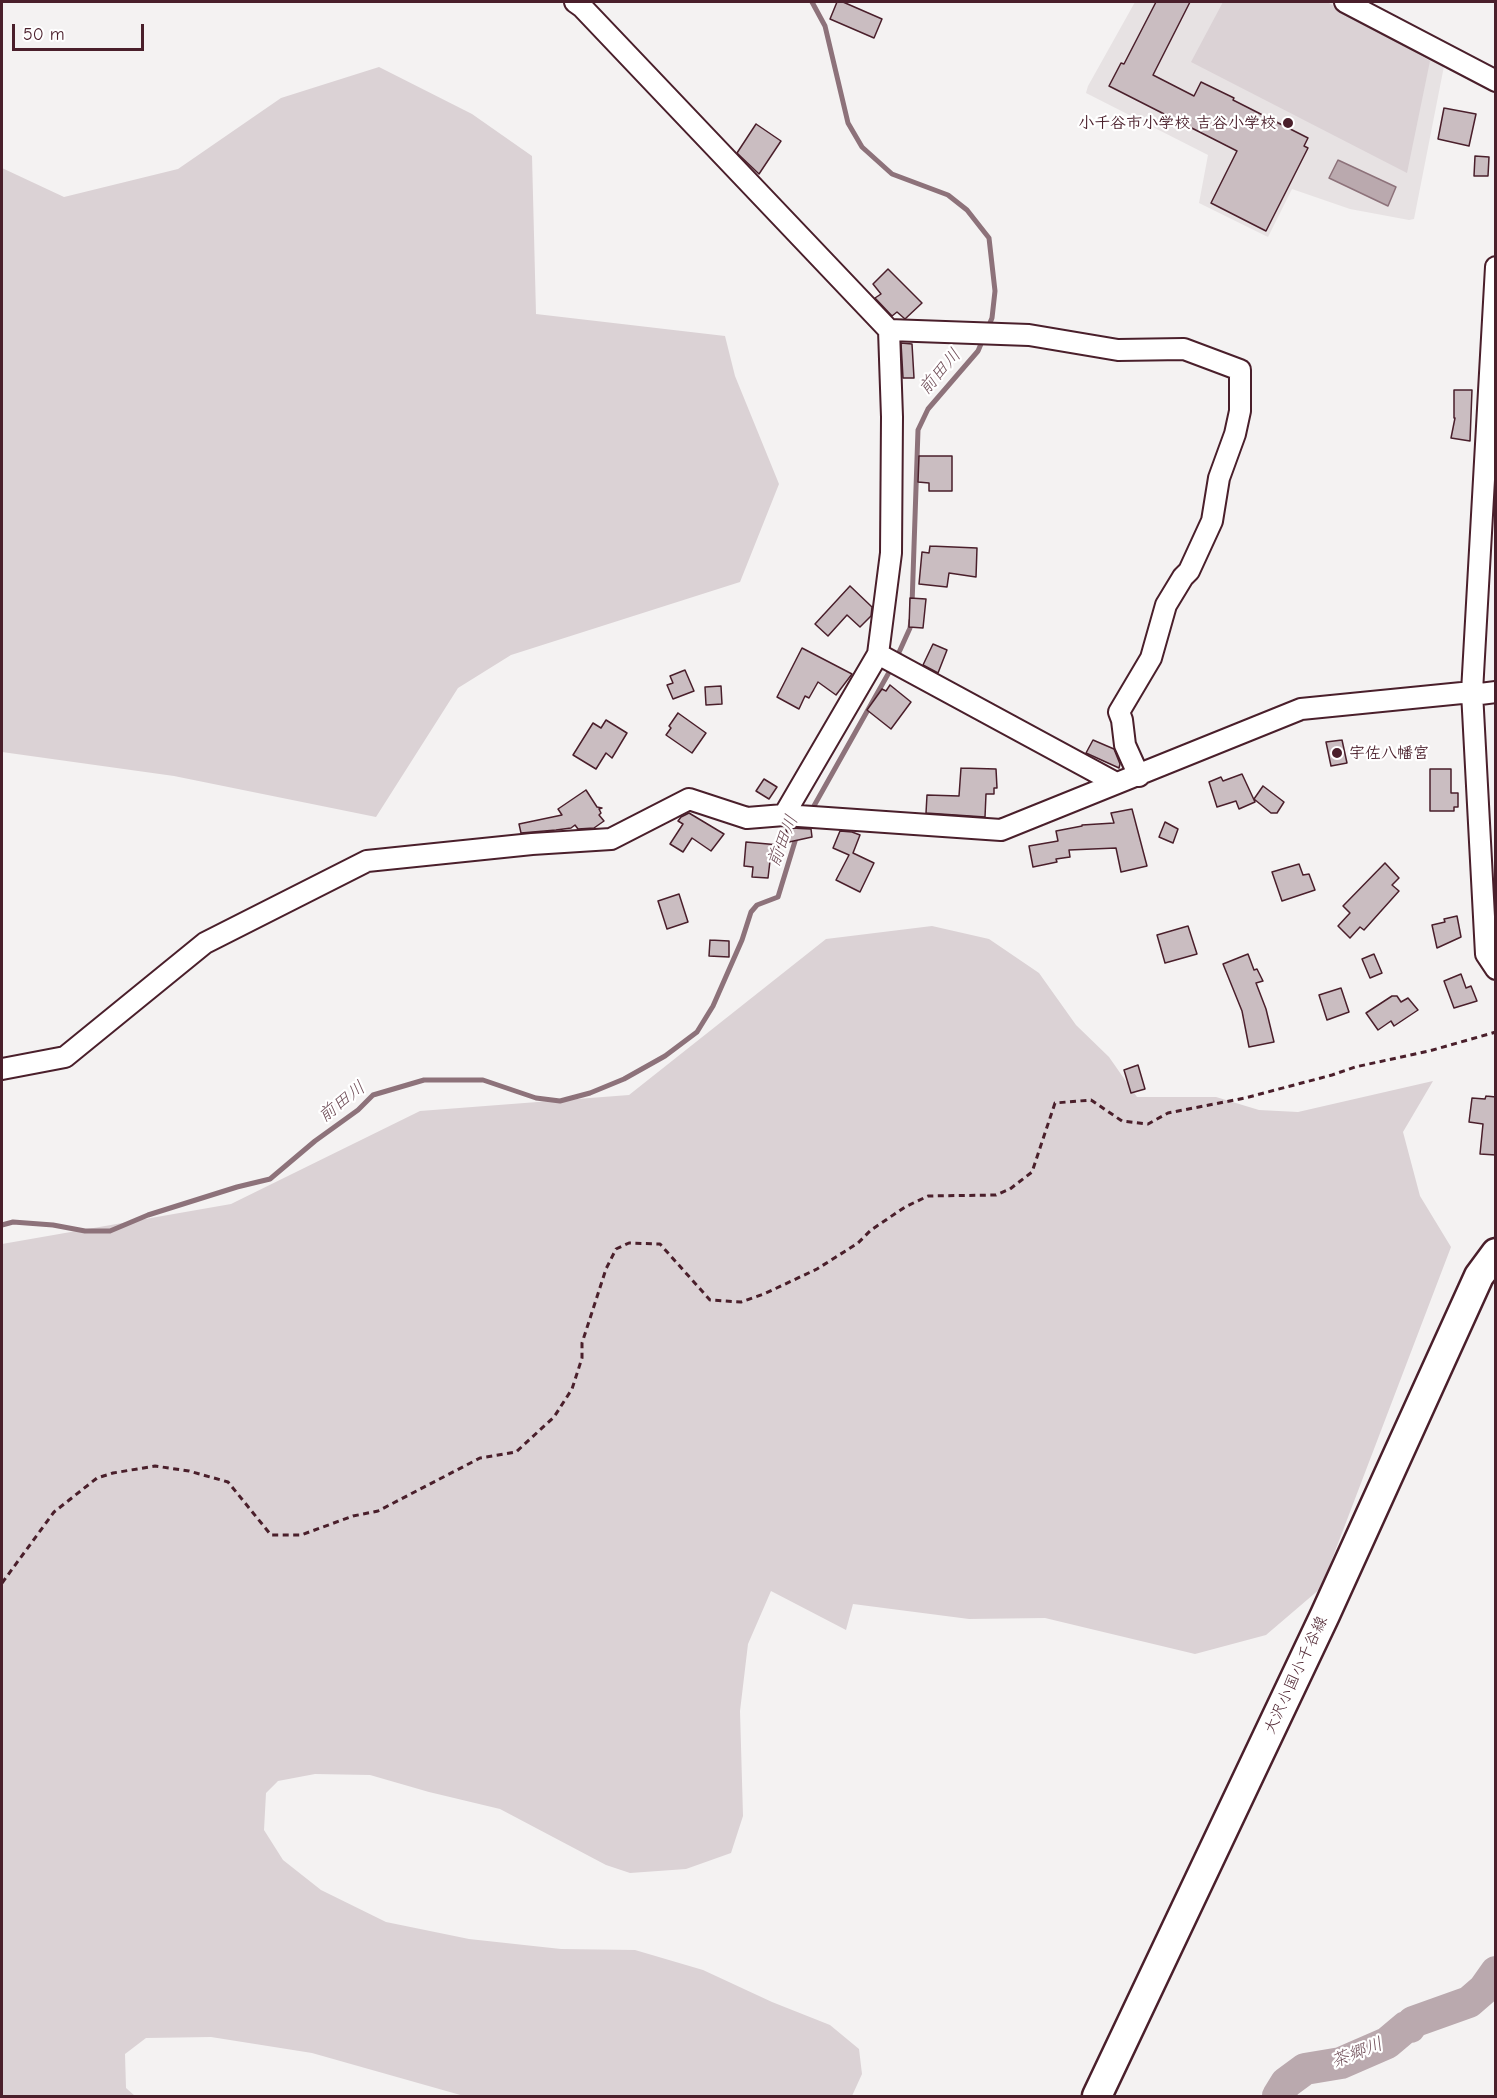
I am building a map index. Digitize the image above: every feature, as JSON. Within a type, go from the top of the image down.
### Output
[{"type":"main road","name":"大沢小国小千谷線","points":[[1097,2097],[1325,1615],[1479,1276],[1496,1253]]},
{"type":"street","points":[[574,2],[582,6],[889,330],[892,417],[891,554],[878,654],[784,815]]},
{"type":"street","points":[[1345,2],[1496,81]]},
{"type":"street","points":[[1496,267],[1472,694],[1486,954],[1496,969]]},
{"type":"street","points":[[889,330],[1029,335],[1118,350],[1184,349],[1240,370],[1240,411],[1235,434],[1219,478],[1212,521],[1189,571],[1166,605],[1151,658],[1119,712],[1125,745],[1139,776]]},
{"type":"street","points":[[878,654],[1116,783]]},
{"type":"street","points":[[2,1069],[65,1057],[205,944],[368,861],[532,844],[611,839],[689,799],[747,818],[784,815],[1001,830],[1300,709],[1496,692]]},
{"type":"path","points":[[2,1583],[54,1512],[97,1478],[114,1473],[154,1466],[189,1471],[228,1482],[271,1535],[301,1535],[353,1515],[378,1510],[480,1458],[516,1452],[554,1417],[572,1389],[582,1358],[582,1343],[606,1269],[616,1249],[629,1243],[660,1244],[710,1300],[741,1302],[764,1294],[817,1269],[858,1243],[871,1230],[905,1207],[928,1196],[996,1195],[1010,1189],[1032,1172],[1055,1103],[1091,1100],[1122,1121],[1148,1124],[1168,1113],[1245,1098],[1355,1067],[1429,1051],[1496,1032]]},
{"type":"shaded area","name":"小千谷市小学校 吉谷小学校","points":[[1135,2],[1339,2],[1445,61],[1414,219],[1350,209],[1292,189],[1268,237],[1199,203],[1208,155],[1086,93]]},
{"type":"shaded area","points":[[1223,2],[1327,2],[1430,61],[1407,173],[1191,62]]},
{"type":"shaded area","points":[[379,67],[472,114],[532,156],[536,314],[725,336],[735,376],[779,484],[740,582],[511,655],[458,688],[376,817],[174,776],[2,752],[2,168],[64,197],[178,169],[281,98]]},
{"type":"shaded area","points":[[1338,160],[1396,187],[1388,206],[1329,178]]},
{"type":"shaded area","points":[[932,926],[989,939],[1039,973],[1076,1025],[1109,1057],[1137,1097],[1216,1097],[1259,1110],[1298,1112],[1433,1081],[1403,1132],[1420,1196],[1451,1247],[1321,1588],[1266,1635],[1195,1654],[1045,1618],[969,1619],[853,1604],[846,1630],[771,1591],[748,1644],[740,1711],[743,1816],[731,1853],[686,1869],[630,1873],[606,1865],[500,1809],[370,1775],[315,1774],[278,1781],[266,1793],[264,1830],[283,1860],[321,1890],[386,1922],[469,1939],[561,1949],[635,1950],[703,1970],[772,2002],[830,2025],[859,2049],[862,2074],[852,2096],[464,2096],[312,2053],[211,2037],[146,2038],[125,2054],[126,2088],[135,2096],[2,2096],[2,1244],[231,1204],[420,1111],[629,1095],[826,939]]},
{"type":"building","points":[[837,2],[843,2],[882,19],[874,38],[830,19]]},
{"type":"building","points":[[1156,2],[1190,2],[1153,75],[1194,96],[1201,82],[1308,138],[1304,146],[1308,148],[1266,231],[1211,203],[1237,151],[1109,86],[1121,63],[1124,64]]},
{"type":"building","points":[[1444,108],[1476,114],[1469,146],[1438,139]]},
{"type":"building","points":[[756,124],[781,141],[759,174],[737,153]]},
{"type":"building","points":[[1475,156],[1489,157],[1488,176],[1474,176]]},
{"type":"building","points":[[888,269],[922,303],[905,319],[897,312],[892,316],[875,298],[881,294],[873,284]]},
{"type":"building","points":[[901,343],[912,344],[914,378],[903,378]]},
{"type":"building","points":[[1454,390],[1472,390],[1470,441],[1451,438],[1455,418]]},
{"type":"building","points":[[919,456],[952,456],[952,491],[929,491],[929,483],[918,482]]},
{"type":"building","points":[[930,546],[977,548],[976,577],[949,573],[947,587],[919,584],[922,552],[929,553]]},
{"type":"building","points":[[850,586],[872,607],[871,616],[860,627],[847,615],[828,636],[815,624]]},
{"type":"building","points":[[910,598],[926,599],[923,628],[909,627]]},
{"type":"building","points":[[933,644],[947,650],[938,673],[923,665]]},
{"type":"building","points":[[802,648],[852,674],[836,695],[818,682],[809,698],[805,696],[799,709],[777,697]]},
{"type":"building","points":[[685,670],[694,691],[673,699],[667,685],[673,683],[670,676]]},
{"type":"building","points":[[890,685],[911,702],[891,729],[867,710],[882,689],[886,691]]},
{"type":"building","points":[[721,686],[722,704],[706,705],[705,687]]},
{"type":"building","points":[[678,713],[706,733],[692,753],[666,735]]},
{"type":"building","points":[[606,720],[627,733],[612,758],[606,753],[596,769],[573,755],[593,723],[601,728]]},
{"type":"building","points":[[1093,740],[1114,749],[1120,764],[1119,768],[1086,753]]},
{"type":"building","name":"宇佐八幡宮","points":[[1342,740],[1347,763],[1331,766],[1326,742]]},
{"type":"building","points":[[961,768],[996,769],[997,788],[994,788],[994,794],[986,794],[985,817],[926,813],[927,795],[959,796]]},
{"type":"building","points":[[1430,769],[1451,769],[1451,793],[1458,793],[1458,807],[1454,807],[1454,811],[1430,811]]},
{"type":"building","points":[[1242,774],[1255,802],[1239,809],[1236,801],[1217,807],[1209,782],[1221,777],[1223,781]]},
{"type":"building","points":[[764,779],[777,787],[769,799],[756,791]]},
{"type":"building","points":[[1263,786],[1284,802],[1277,813],[1271,813],[1254,799]]},
{"type":"building","points":[[586,790],[597,807],[602,808],[599,809],[601,813],[599,815],[604,821],[594,828],[578,829],[575,825],[571,828],[521,833],[519,824],[562,815],[558,809]]},
{"type":"building","points":[[1132,809],[1147,866],[1121,872],[1116,848],[1069,850],[1070,857],[1033,867],[1029,846],[1058,841],[1056,831],[1082,825],[1114,823],[1111,813]]},
{"type":"building","points":[[689,813],[724,834],[711,851],[692,838],[683,852],[670,844],[683,824],[678,821]]},
{"type":"building","points":[[1165,822],[1178,829],[1173,843],[1159,837]]},
{"type":"building","points":[[786,829],[811,829],[812,837],[789,842]]},
{"type":"building","points":[[840,831],[860,835],[853,853],[874,863],[860,892],[836,880],[849,855],[833,848]]},
{"type":"building","points":[[746,842],[779,845],[777,862],[770,861],[768,878],[752,877],[753,867],[744,866]]},
{"type":"building","points":[[1385,863],[1399,878],[1392,885],[1399,891],[1364,930],[1360,927],[1350,938],[1338,926],[1350,913],[1343,906]]},
{"type":"building","points":[[1299,864],[1303,875],[1309,874],[1315,890],[1282,901],[1272,872]]},
{"type":"building","points":[[679,894],[688,922],[667,929],[658,901]]},
{"type":"building","points":[[1457,916],[1461,937],[1437,948],[1432,925]]},
{"type":"building","points":[[1188,926],[1197,954],[1165,963],[1157,935]]},
{"type":"building","points":[[710,940],[729,941],[729,957],[709,956]]},
{"type":"building","points":[[1248,954],[1254,970],[1257,969],[1263,981],[1256,983],[1266,1009],[1274,1042],[1249,1047],[1242,1011],[1223,964]]},
{"type":"building","points":[[1374,954],[1382,973],[1370,978],[1362,959]]},
{"type":"building","points":[[1461,974],[1466,988],[1471,986],[1477,1001],[1454,1008],[1444,981]]},
{"type":"building","points":[[1341,988],[1349,1012],[1327,1020],[1319,995]]},
{"type":"building","points":[[1392,996],[1397,996],[1401,1002],[1408,998],[1418,1010],[1394,1026],[1391,1021],[1378,1030],[1366,1013]]},
{"type":"building","points":[[1138,1065],[1145,1089],[1131,1093],[1124,1070]]},
{"type":"building","points":[[1486,1096],[1496,1097],[1496,1155],[1480,1154],[1483,1124],[1469,1122],[1472,1098],[1485,1099]]},
{"type":"waterway","name":"前田川","points":[[812,2],[825,26],[848,123],[862,147],[892,174],[948,195],[967,210],[989,238],[995,291],[992,318],[978,351],[928,409],[918,430],[912,605]]},
{"type":"waterway","name":"前田川","points":[[896,659],[910,628],[911,620]]},
{"type":"waterway","name":"前田川","points":[[810,813],[892,667]]},
{"type":"waterway","name":"前田川","points":[[2,1225],[13,1222],[53,1225],[85,1231],[110,1231],[148,1215],[270,1179],[315,1141],[358,1110],[373,1095],[424,1080],[483,1080],[536,1098],[560,1101],[590,1093],[624,1079],[665,1056],[697,1032],[713,1006],[742,940],[751,912],[757,905],[778,897],[796,838],[805,821]]},
{"type":"waterway","name":"茶郷川","points":[[1278,2096],[1286,2083],[1305,2069],[1341,2063],[1387,2043],[1406,2027],[1410,2027],[1413,2022],[1469,2002],[1484,1989],[1496,1972]]},
{"type":"place","name":"小千谷市小学校 吉谷小学校","points":[[1288,123]]},
{"type":"place","name":"宇佐八幡宮","points":[[1337,753]]}]
